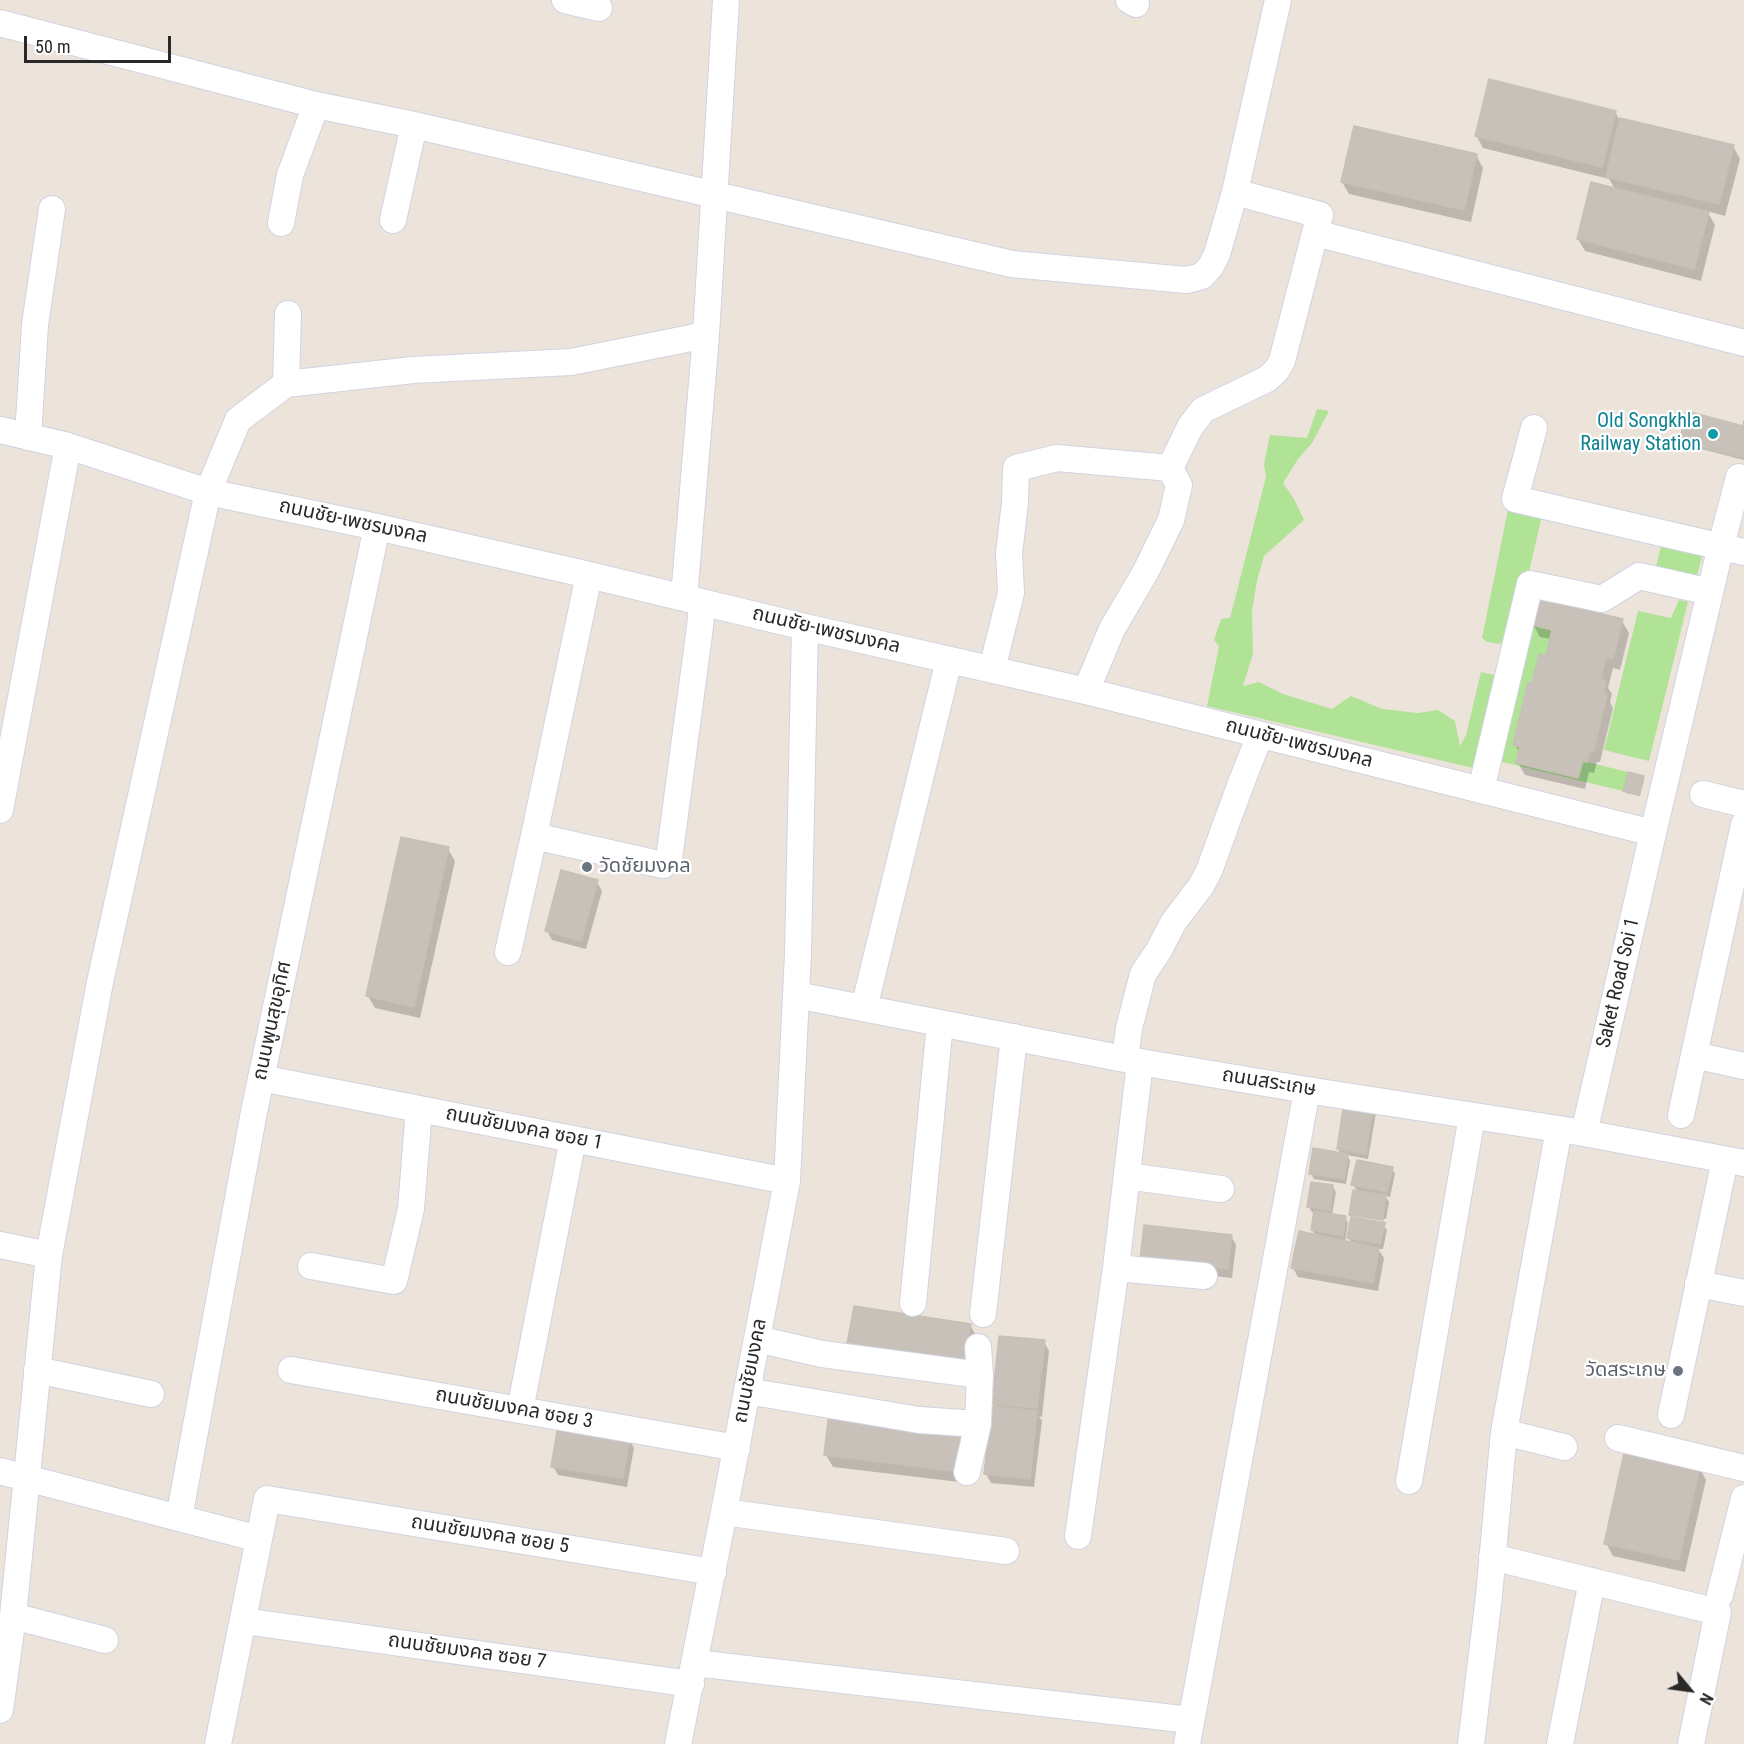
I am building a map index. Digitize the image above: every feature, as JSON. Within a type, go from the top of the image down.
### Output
[{"type":"street","points":[[565,0],[599,8]]},
{"type":"street","points":[[534,836],[663,865],[669,859],[700,627],[693,600],[726,0]]},
{"type":"street","points":[[0,23],[316,105],[414,125],[1012,264],[1186,280],[1202,276],[1211,266],[1216,254],[1234,192],[1278,0]]},
{"type":"street","points":[[281,223],[290,175],[316,105]]},
{"type":"street","points":[[393,220],[414,125]]},
{"type":"street","points":[[1170,468],[1190,427],[1203,410],[1267,379],[1282,361],[1320,215],[1234,192]]},
{"type":"street","points":[[28,437],[34,325],[52,209]]},
{"type":"street","points":[[1315,233],[1744,344]]},
{"type":"street","points":[[286,384],[288,314]]},
{"type":"street","points":[[0,1710],[13,1616],[49,1255],[99,982],[208,492],[238,420],[286,384],[413,370],[571,362],[706,334]]},
{"type":"street","points":[[1534,428],[1515,499],[1732,549]]},
{"type":"street","name":"ถนนชัย-เพชรมงคล","points":[[0,430],[68,446],[208,492],[589,575],[1086,691],[1653,833]]},
{"type":"street","points":[[0,810],[68,446]]},
{"type":"street","points":[[992,669],[1011,593],[1009,553],[1015,503],[1016,468],[1057,458],[1170,468]]},
{"type":"street","points":[[1086,691],[1112,629],[1146,571],[1171,520],[1179,485],[1170,468]]},
{"type":"street","name":"Saket Road Soi 1","points":[[1584,1133],[1710,592],[1732,549],[1739,477]]},
{"type":"street","name":"ถนนพูนสุขอุทิศ","points":[[179,1518],[261,1078],[377,527]]},
{"type":"street","points":[[508,952],[589,575]]},
{"type":"street","points":[[1481,790],[1530,584],[1602,599],[1639,576],[1710,592]]},
{"type":"street","name":"ถนนชัยมงคล","points":[[678,1744],[787,1181],[796,995],[805,627]]},
{"type":"street","points":[[864,1008],[949,660]]},
{"type":"street","points":[[1078,1536],[1127,1176],[1132,1060],[1129,1028],[1143,974],[1173,923],[1201,886],[1209,871],[1260,735]]},
{"type":"street","points":[[1703,794],[1744,804]]},
{"type":"street","points":[[1681,1115],[1744,825]]},
{"type":"street","name":"ถนนสระเกษ","points":[[796,995],[1132,1060],[1584,1133],[1735,1162]]},
{"type":"street","points":[[913,1303],[940,1023]]},
{"type":"street","points":[[982,1314],[1014,1037]]},
{"type":"street","points":[[1694,1055],[1744,1066]]},
{"type":"street","name":"ถนนชัยมงคล ซอย 1","points":[[261,1078],[787,1181]]},
{"type":"street","points":[[1189,1732],[1307,1090]]},
{"type":"street","points":[[311,1266],[394,1281],[411,1209],[419,1108]]},
{"type":"street","points":[[1409,1481],[1472,1116]]},
{"type":"street","points":[[1471,1744],[1489,1596],[1504,1432],[1558,1129]]},
{"type":"street","points":[[520,1410],[573,1139]]},
{"type":"street","points":[[1671,1415],[1698,1284],[1735,1162]]},
{"type":"street","points":[[1127,1176],[1221,1189]]},
{"type":"street","points":[[0,1245],[49,1255]]},
{"type":"street","points":[[1116,1268],[1204,1276]]},
{"type":"street","points":[[1698,1284],[1744,1293]]},
{"type":"street","points":[[757,1339],[822,1354],[980,1375]]},
{"type":"street","points":[[967,1472],[978,1424],[980,1375],[978,1347]]},
{"type":"street","points":[[37,1370],[151,1394]]},
{"type":"street","name":"ถนนชัยมงคล ซอย 3","points":[[291,1370],[737,1448]]},
{"type":"street","points":[[747,1391],[919,1420],[978,1424]]},
{"type":"street","points":[[1504,1432],[1564,1447]]},
{"type":"street","points":[[1618,1438],[1744,1468]]},
{"type":"street","points":[[0,1471],[259,1539],[218,1744]]},
{"type":"street","points":[[1720,1595],[1744,1498]]},
{"type":"street","name":"ถนนชัยมงคล ซอย 5","points":[[259,1539],[267,1499],[713,1572]]},
{"type":"street","points":[[724,1512],[1006,1551]]},
{"type":"street","points":[[1491,1557],[1718,1612],[1691,1744]]},
{"type":"street","points":[[1560,1744],[1592,1581]]},
{"type":"street","points":[[13,1616],[105,1640]]},
{"type":"street","name":"ถนนชัยมงคล ซอย 7","points":[[244,1621],[1189,1732]]},
{"type":"green space","points":[[1317,409],[1329,411],[1312,443],[1298,459],[1283,483],[1304,520],[1264,556],[1252,611],[1253,654],[1243,686],[1259,682],[1283,694],[1332,709],[1351,696],[1382,709],[1418,713],[1438,710],[1455,721],[1460,746],[1466,735],[1481,672],[1499,676],[1482,770],[1207,706],[1219,646],[1214,640],[1221,619],[1230,618],[1266,477],[1264,464],[1270,435],[1307,438]]},
{"type":"green space","points":[[1513,504],[1542,516],[1513,640],[1507,645],[1487,642],[1482,638],[1508,509]]},
{"type":"green space","points":[[1663,538],[1704,548],[1696,580],[1655,570]]},
{"type":"green space","points":[[1679,600],[1688,602],[1649,761],[1604,750],[1638,611],[1671,618]]},
{"type":"green space","points":[[1532,625],[1552,630],[1546,656],[1539,655],[1516,763],[1578,777],[1583,761],[1628,772],[1623,791],[1498,761]]},
{"type":"building","points":[[1489,79],[1616,111],[1602,167],[1475,136]]},
{"type":"building","points":[[1620,118],[1734,145],[1719,204],[1606,177]]},
{"type":"building","points":[[1354,126],[1477,154],[1464,210],[1341,182]]},
{"type":"building","points":[[1591,182],[1709,212],[1694,269],[1577,239]]},
{"type":"building","name":"Old Songkhla Railway Station","points":[[1687,411],[1743,426],[1744,421],[1744,458],[1679,442]]},
{"type":"building","points":[[1538,599],[1623,619],[1613,658],[1606,657],[1601,679],[1606,681],[1603,693],[1607,694],[1594,751],[1590,750],[1587,762],[1583,761],[1578,778],[1516,763],[1520,747],[1513,745],[1528,682],[1532,683],[1539,654],[1546,656],[1552,630],[1532,625]]},
{"type":"building","points":[[1628,772],[1644,776],[1639,795],[1623,791]]},
{"type":"building","points":[[401,837],[449,847],[414,1007],[366,996]]},
{"type":"building","points":[[561,870],[598,880],[581,941],[545,931]]},
{"type":"building","points":[[1344,1102],[1373,1106],[1366,1154],[1337,1149]]},
{"type":"building","points":[[1313,1148],[1348,1154],[1344,1179],[1309,1174]]},
{"type":"building","points":[[1357,1160],[1393,1167],[1387,1192],[1351,1185]]},
{"type":"building","points":[[1311,1182],[1333,1185],[1330,1210],[1307,1207]]},
{"type":"building","points":[[1353,1190],[1386,1195],[1383,1220],[1349,1215]]},
{"type":"building","points":[[1314,1211],[1346,1216],[1343,1236],[1311,1230]]},
{"type":"building","points":[[1351,1217],[1385,1223],[1380,1244],[1347,1238]]},
{"type":"building","points":[[1144,1225],[1232,1235],[1228,1269],[1140,1260]]},
{"type":"building","points":[[1299,1231],[1379,1248],[1373,1283],[1291,1268]]},
{"type":"building","points":[[854,1306],[971,1324],[963,1368],[846,1350]]},
{"type":"building","points":[[999,1336],[1045,1340],[1037,1408],[992,1404]]},
{"type":"building","points":[[992,1406],[1037,1411],[1030,1479],[984,1474]]},
{"type":"building","points":[[829,1412],[967,1429],[961,1472],[824,1455]]},
{"type":"building","points":[[558,1426],[630,1438],[623,1478],[551,1467]]},
{"type":"building","points":[[1625,1449],[1700,1466],[1679,1560],[1604,1544]]},
{"type":"place","name":"Old Songkhla Railway Station","points":[[1713,434]]},
{"type":"place","name":"วัดชัยมงคล","points":[[587,867]]},
{"type":"place","name":"วัดสระเกษ","points":[[1678,1371]]}]
